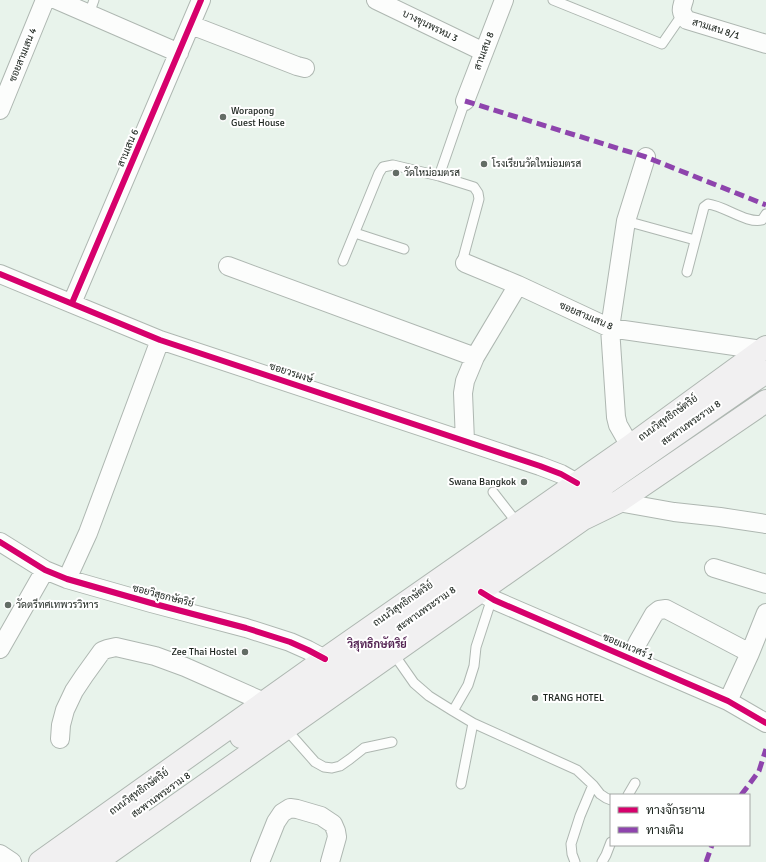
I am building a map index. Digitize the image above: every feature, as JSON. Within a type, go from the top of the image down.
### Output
[{"type":"main road","name":"ถนนวิสุทธิกษัตริย์","points":[[40,862],[264,702],[630,446],[764,348]]},
{"type":"main road","name":"สะพานพระราม 8","points":[[68,862],[246,734],[766,372]]},
{"type":"main road","name":"สะพานพระราม 8","points":[[583,519],[600,502],[627,482],[766,384]]},
{"type":"main road","points":[[96,862],[393,653],[486,595],[583,519],[618,502],[766,401]]},
{"type":"street","name":"ซอยสามเสน 4","points":[[0,110],[45,0]]},
{"type":"street","points":[[57,0],[92,7],[179,53]]},
{"type":"street","name":"สานเสน 6","points":[[72,303],[201,0]]},
{"type":"street","name":"บางขุนพรหม 3","points":[[376,0],[484,52]]},
{"type":"street","name":"สานเสน 8","points":[[465,101],[504,0]]},
{"type":"street","name":"สามเสน 8/1","points":[[683,8],[687,20],[766,44]]},
{"type":"street","points":[[191,25],[305,68]]},
{"type":"street","points":[[630,446],[618,424],[616,417],[610,328],[626,221],[646,157]]},
{"type":"street","name":"ซอยสามเสน 8","points":[[465,263],[518,285],[610,328],[764,348]]},
{"type":"street","points":[[228,266],[475,357]]},
{"type":"street","name":"ซอยวรผงษ์","points":[[0,274],[160,340],[554,471],[577,483]]},
{"type":"street","points":[[465,441],[463,393],[465,381],[475,357],[518,285]]},
{"type":"street","points":[[67,579],[88,533],[160,340]]},
{"type":"street","points":[[618,502],[674,512],[766,524]]},
{"type":"street","name":"ซอยวิสุธกษัตริย์","points":[[0,542],[45,570],[67,579],[246,628],[290,642],[325,659]]},
{"type":"street","points":[[714,568],[766,584]]},
{"type":"street","points":[[0,649],[45,570]]},
{"type":"street","name":"ซอยเทเวศร์ 1","points":[[486,595],[728,701],[766,723]]},
{"type":"street","points":[[630,658],[654,614],[659,610],[666,609],[750,653]]},
{"type":"street","points":[[728,701],[766,613]]},
{"type":"street","points":[[60,739],[61,725],[65,710],[74,691],[102,651],[111,647],[155,656],[185,667],[264,702]]},
{"type":"street","points":[[260,862],[276,822],[282,813],[290,808],[321,816],[333,824],[337,837],[330,862]]},
{"type":"street","points":[[0,854],[12,862]]},
{"type":"lane","points":[[553,0],[662,44],[683,8]]},
{"type":"lane","points":[[439,176],[465,101]]},
{"type":"lane","points":[[344,261],[379,173],[383,167],[393,165],[439,176],[474,188],[478,192],[479,199],[462,262],[465,263]]},
{"type":"lane","points":[[687,272],[704,207],[708,204],[715,205],[750,220],[762,220],[766,214]]},
{"type":"lane","points":[[626,221],[695,240]]},
{"type":"lane","points":[[355,233],[404,249]]},
{"type":"lane","points":[[493,492],[518,524]]},
{"type":"lane","points":[[453,711],[468,685],[474,666],[486,595]]},
{"type":"lane","points":[[393,653],[414,683],[429,696],[473,723],[578,770],[600,794],[610,800]]},
{"type":"lane","points":[[461,784],[473,723]]},
{"type":"lane","points":[[285,728],[315,762],[324,767],[332,768],[340,766],[364,748],[392,742]]},
{"type":"lane","points":[[629,794],[635,783]]},
{"type":"lane","points":[[575,862],[571,844],[580,816],[593,785]]},
{"type":"lane","points":[[602,862],[610,845]]},
{"type":"marked path","points":[[465,101],[646,157],[766,205]]},
{"type":"marked path","points":[[742,794],[759,771],[766,749]]},
{"type":"marked path","points":[[706,862],[712,846]]},
{"type":"cycle path","points":[[72,303],[201,0]]},
{"type":"cycle path","points":[[0,274],[160,340],[540,466],[561,474],[577,483]]},
{"type":"cycle path","points":[[0,542],[45,570],[67,579],[246,628],[290,642],[325,659]]},
{"type":"cycle path","points":[[481,592],[494,600],[728,701],[766,723]]},
{"type":"place","name":"Worapong Guest House","points":[[223,117]]},
{"type":"place","name":"โรงเรียนวัดใหม่อมตรส","points":[[484,164]]},
{"type":"place","name":"วัดใหม่อมตรส","points":[[396,173]]},
{"type":"place","name":"Swana Bangkok","points":[[524,482]]},
{"type":"place","name":"วัดตรีทศเทพวรวิหาร","points":[[8,605]]},
{"type":"place","name":"Zee Thai Hostel","points":[[245,652]]},
{"type":"place","name":"TRANG HOTEL","points":[[535,698]]},
{"type":"district","name":"วิสุทธิกษัตริย์","points":[[377,644]]}]
